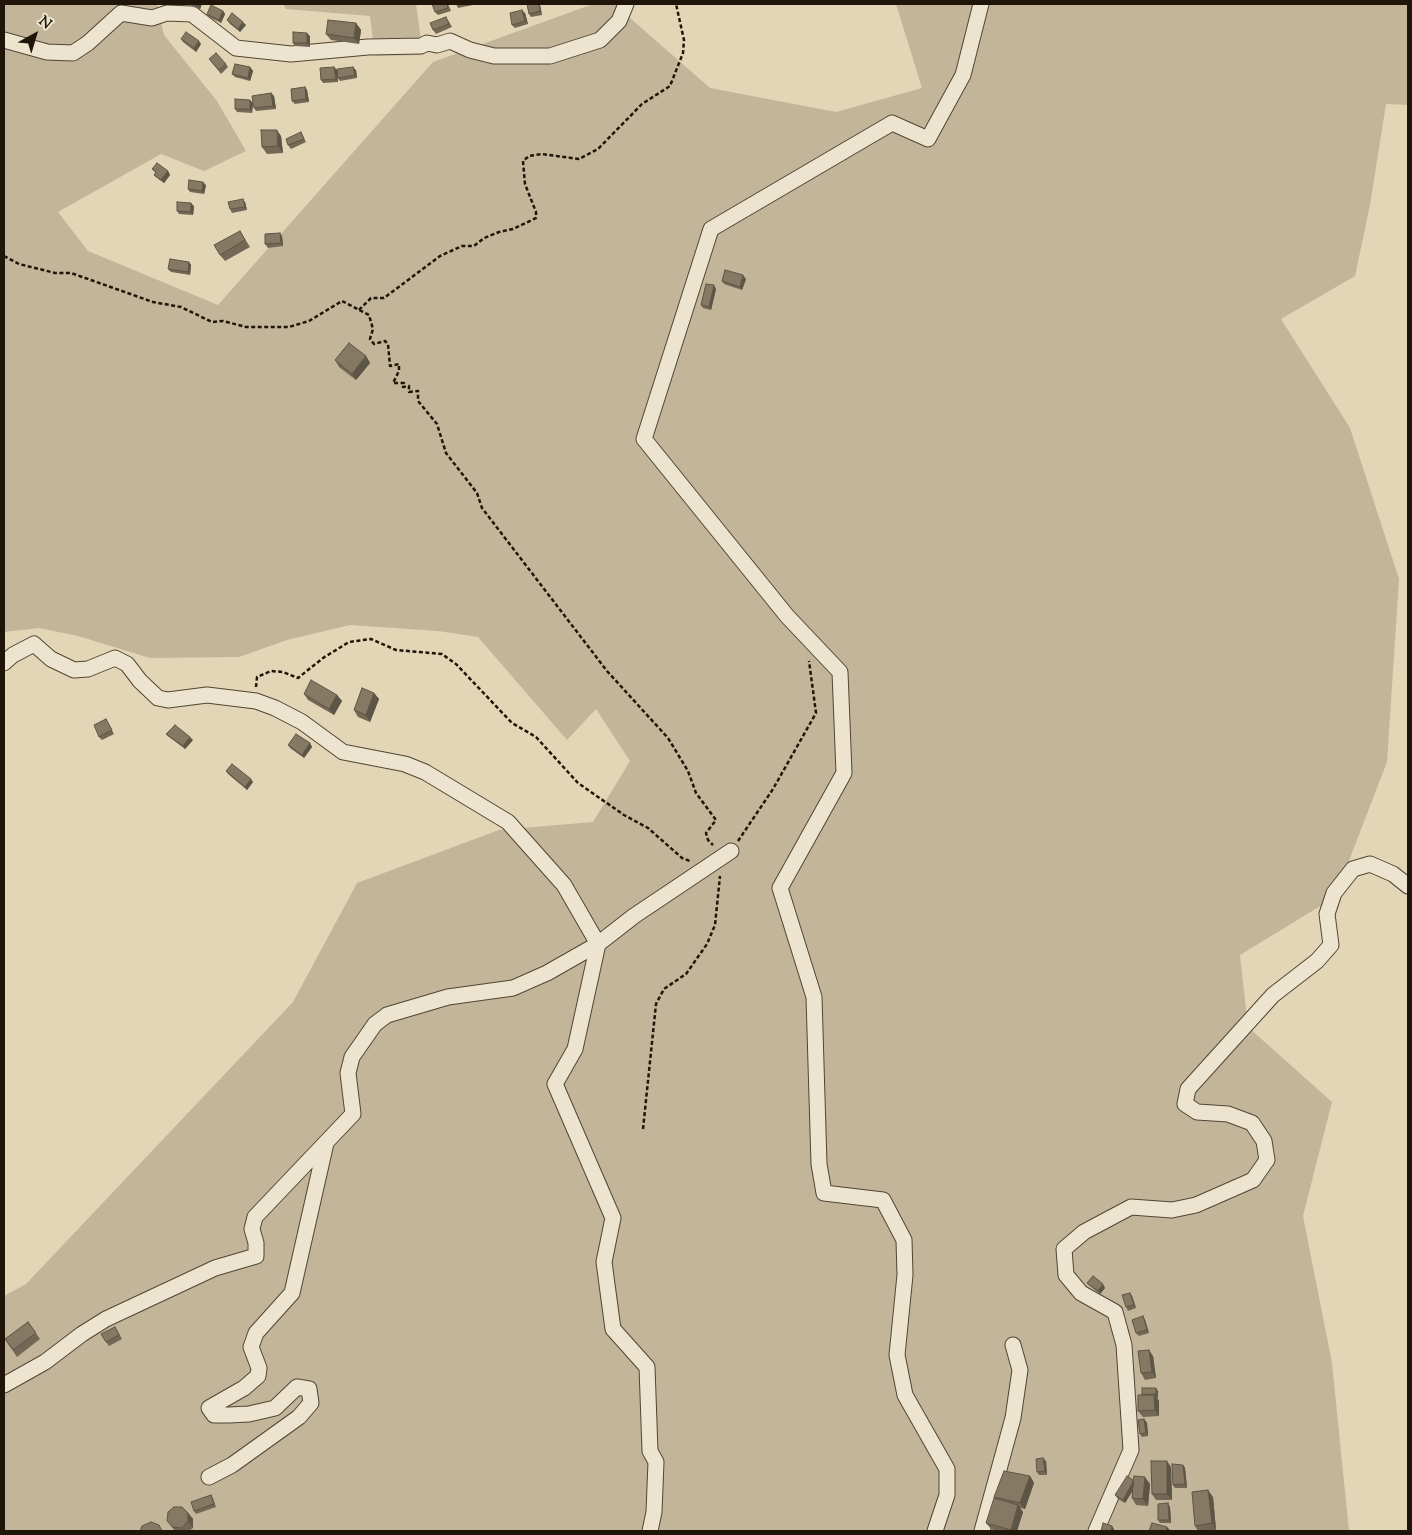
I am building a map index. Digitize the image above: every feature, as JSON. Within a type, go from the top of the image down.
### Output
[{"type":"street","points":[[4,40],[47,52],[73,53],[88,43],[121,12],[152,18],[167,13],[192,14],[236,48],[262,49],[292,54],[368,47],[421,46],[427,43],[437,45],[450,41],[470,50],[494,56],[550,56],[600,40],[618,21],[626,4]]},
{"type":"street","points":[[935,1531],[947,1495],[948,1469],[921,1426],[906,1395],[897,1355],[905,1275],[904,1240],[883,1200],[824,1193],[819,1164],[814,997],[780,888],[844,773],[840,672],[787,616],[644,439],[711,229],[892,123],[928,140],[964,75],[981,4]]},
{"type":"street","points":[[4,663],[12,655],[34,644],[51,659],[74,670],[88,669],[115,658],[127,664],[140,681],[158,698],[168,700],[207,695],[256,701],[302,722],[343,752],[405,764],[426,772],[508,822],[564,885],[598,944],[575,1049],[555,1084],[613,1218],[604,1262],[613,1329],[647,1367],[650,1452],[656,1462],[654,1512],[650,1531]]},
{"type":"street","points":[[4,1385],[45,1362],[82,1334],[106,1319],[215,1268],[256,1256],[256,1243],[252,1230],[254,1217],[352,1114],[348,1073],[352,1057],[375,1024],[387,1015],[448,997],[513,988],[547,973],[598,944],[634,916],[731,851]]},
{"type":"street","points":[[1096,1531],[1131,1450],[1124,1345],[1115,1312],[1081,1293],[1066,1275],[1064,1249],[1084,1232],[1131,1207],[1172,1210],[1196,1205],[1253,1180],[1267,1160],[1264,1141],[1252,1123],[1228,1114],[1197,1112],[1185,1104],[1188,1089],[1273,995],[1317,961],[1331,945],[1327,914],[1334,893],[1353,870],[1370,864],[1393,874],[1408,886]]},
{"type":"street","points":[[209,1477],[232,1465],[293,1422],[311,1403],[308,1388],[297,1388],[275,1408],[249,1414],[214,1415],[209,1408],[244,1388],[258,1376],[259,1368],[251,1347],[256,1333],[292,1293],[326,1141]]},
{"type":"street","points":[[982,1531],[1013,1418],[1020,1370],[1013,1345]]},
{"type":"path","points":[[359,310],[371,298],[384,298],[391,294],[440,256],[462,246],[474,246],[484,238],[513,229],[536,218],[536,212],[522,171],[524,161],[529,156],[542,154],[579,159],[598,149],[642,104],[670,86],[683,53],[684,40],[676,4]]},
{"type":"path","points":[[4,256],[19,264],[54,273],[71,273],[153,302],[181,307],[212,322],[223,321],[246,327],[289,327],[309,321],[342,301],[369,315],[373,328],[370,339],[374,344],[385,341],[388,344],[390,366],[400,364],[393,383],[404,383],[403,387],[409,386],[409,392],[418,391],[418,401],[437,424],[446,454],[478,493],[482,508],[607,671],[668,738],[688,771],[696,793],[716,820],[706,833],[708,840],[716,846],[731,851],[773,789],[816,713],[804,635]]},
{"type":"path","points":[[262,693],[256,687],[257,677],[271,671],[283,672],[298,678],[323,658],[349,642],[371,639],[396,650],[442,654],[456,664],[512,722],[536,738],[578,784],[624,815],[648,828],[682,858],[695,863]]},
{"type":"path","points":[[644,1128],[656,1004],[664,989],[686,974],[707,944],[715,925],[720,875]]},
{"type":"shaded area","points":[[4,4],[157,4],[164,35],[217,101],[246,151],[204,171],[161,154],[58,212],[88,251],[218,305],[433,62],[593,4],[614,4],[710,88],[836,112],[922,88],[896,4],[1408,4],[1408,105],[1386,104],[1370,205],[1355,276],[1281,319],[1350,428],[1399,579],[1387,762],[1335,897],[1240,955],[1248,1027],[1332,1102],[1303,1216],[1332,1363],[1349,1531],[4,1531],[4,1296],[26,1284],[293,1002],[357,883],[499,830],[593,822],[630,761],[596,709],[567,740],[478,637],[438,631],[350,625],[287,640],[239,657],[150,658],[78,636],[39,628],[4,632]]},
{"type":"shaded area","points":[[283,4],[416,4],[423,55],[375,56],[370,16],[286,9]]},
{"type":"building","points":[[432,4],[447,4],[448,8],[435,12]]},
{"type":"building","points":[[527,4],[539,4],[540,11],[529,14]]},
{"type":"building","points":[[211,5],[223,11],[219,20],[207,14]]},
{"type":"building","points":[[522,10],[525,21],[512,25],[510,13]]},
{"type":"building","points":[[232,13],[243,22],[238,29],[227,20]]},
{"type":"building","points":[[446,17],[449,24],[433,30],[430,23]]},
{"type":"building","points":[[328,20],[356,23],[354,38],[326,34]]},
{"type":"building","points":[[186,32],[199,41],[194,48],[181,39]]},
{"type":"building","points":[[293,32],[307,33],[307,43],[293,43]]},
{"type":"building","points":[[216,53],[226,64],[219,70],[209,59]]},
{"type":"building","points":[[235,64],[250,67],[248,78],[232,74]]},
{"type":"building","points":[[334,67],[336,79],[321,80],[320,68]]},
{"type":"building","points":[[353,67],[355,75],[338,78],[337,69]]},
{"type":"building","points":[[305,87],[306,99],[292,101],[291,89]]},
{"type":"building","points":[[271,93],[273,106],[254,108],[252,96]]},
{"type":"building","points":[[235,99],[250,100],[250,109],[235,109]]},
{"type":"building","points":[[261,130],[277,130],[278,146],[262,147]]},
{"type":"building","points":[[301,132],[304,139],[288,145],[286,139]]},
{"type":"building","points":[[157,163],[168,171],[161,180],[154,175],[156,172],[152,169]]},
{"type":"building","points":[[189,180],[203,182],[202,191],[188,189]]},
{"type":"building","points":[[243,199],[245,207],[230,209],[228,202]]},
{"type":"building","points":[[177,202],[191,203],[191,212],[177,211]]},
{"type":"building","points":[[240,231],[245,240],[220,255],[214,245]]},
{"type":"building","points":[[280,233],[281,243],[265,244],[265,234]]},
{"type":"building","points":[[170,259],[189,262],[188,272],[168,269]]},
{"type":"building","points":[[725,270],[743,275],[740,287],[722,281]]},
{"type":"building","points":[[706,284],[714,285],[709,307],[701,305]]},
{"type":"building","points":[[349,343],[366,356],[352,374],[335,360]]},
{"type":"building","points":[[311,680],[337,695],[329,709],[304,694]]},
{"type":"building","points":[[362,688],[374,693],[366,715],[354,710]]},
{"type":"building","points":[[106,719],[112,730],[99,737],[94,725]]},
{"type":"building","points":[[175,725],[190,737],[183,746],[166,734]]},
{"type":"building","points":[[296,734],[310,743],[302,755],[288,745]]},
{"type":"building","points":[[232,764],[251,779],[245,787],[226,771]]},
{"type":"building","points":[[1093,1276],[1103,1284],[1098,1291],[1087,1283]]},
{"type":"building","points":[[1130,1293],[1134,1305],[1126,1307],[1122,1295]]},
{"type":"building","points":[[1143,1316],[1147,1330],[1136,1333],[1132,1320]]},
{"type":"building","points":[[28,1322],[36,1333],[13,1350],[5,1339]]},
{"type":"building","points":[[115,1327],[119,1335],[106,1342],[101,1334]]},
{"type":"building","points":[[1149,1350],[1152,1372],[1141,1373],[1138,1351]]},
{"type":"building","points":[[1142,1388],[1156,1388],[1156,1395],[1142,1395]]},
{"type":"building","points":[[1154,1394],[1155,1410],[1138,1411],[1138,1395]]},
{"type":"building","points":[[1144,1419],[1146,1433],[1140,1434],[1138,1420]]},
{"type":"building","points":[[1043,1458],[1045,1471],[1037,1472],[1036,1459]]},
{"type":"building","points":[[1151,1461],[1167,1461],[1167,1494],[1152,1494]]},
{"type":"building","points":[[1172,1464],[1183,1465],[1185,1484],[1173,1485]]},
{"type":"building","points":[[1004,1471],[1030,1476],[1020,1503],[994,1497]]},
{"type":"building","points":[[1127,1476],[1133,1482],[1123,1500],[1115,1495]]},
{"type":"building","points":[[1134,1476],[1145,1477],[1143,1499],[1132,1498]]},
{"type":"building","points":[[1208,1490],[1212,1523],[1195,1526],[1192,1492]]},
{"type":"building","points":[[211,1495],[214,1504],[194,1511],[191,1502]]},
{"type":"building","points":[[994,1498],[1018,1505],[1011,1530],[986,1523]]},
{"type":"building","points":[[1168,1503],[1169,1520],[1158,1520],[1158,1504]]},
{"type":"building","points":[[174,1507],[182,1507],[188,1513],[188,1521],[182,1528],[173,1527],[167,1521],[168,1512]]},
{"type":"building","points":[[151,1522],[159,1525],[162,1531],[140,1531],[142,1526]]},
{"type":"building","points":[[1103,1523],[1112,1526],[1111,1531],[1101,1531]]},
{"type":"building","points":[[1152,1523],[1167,1527],[1166,1531],[1149,1531]]}]
